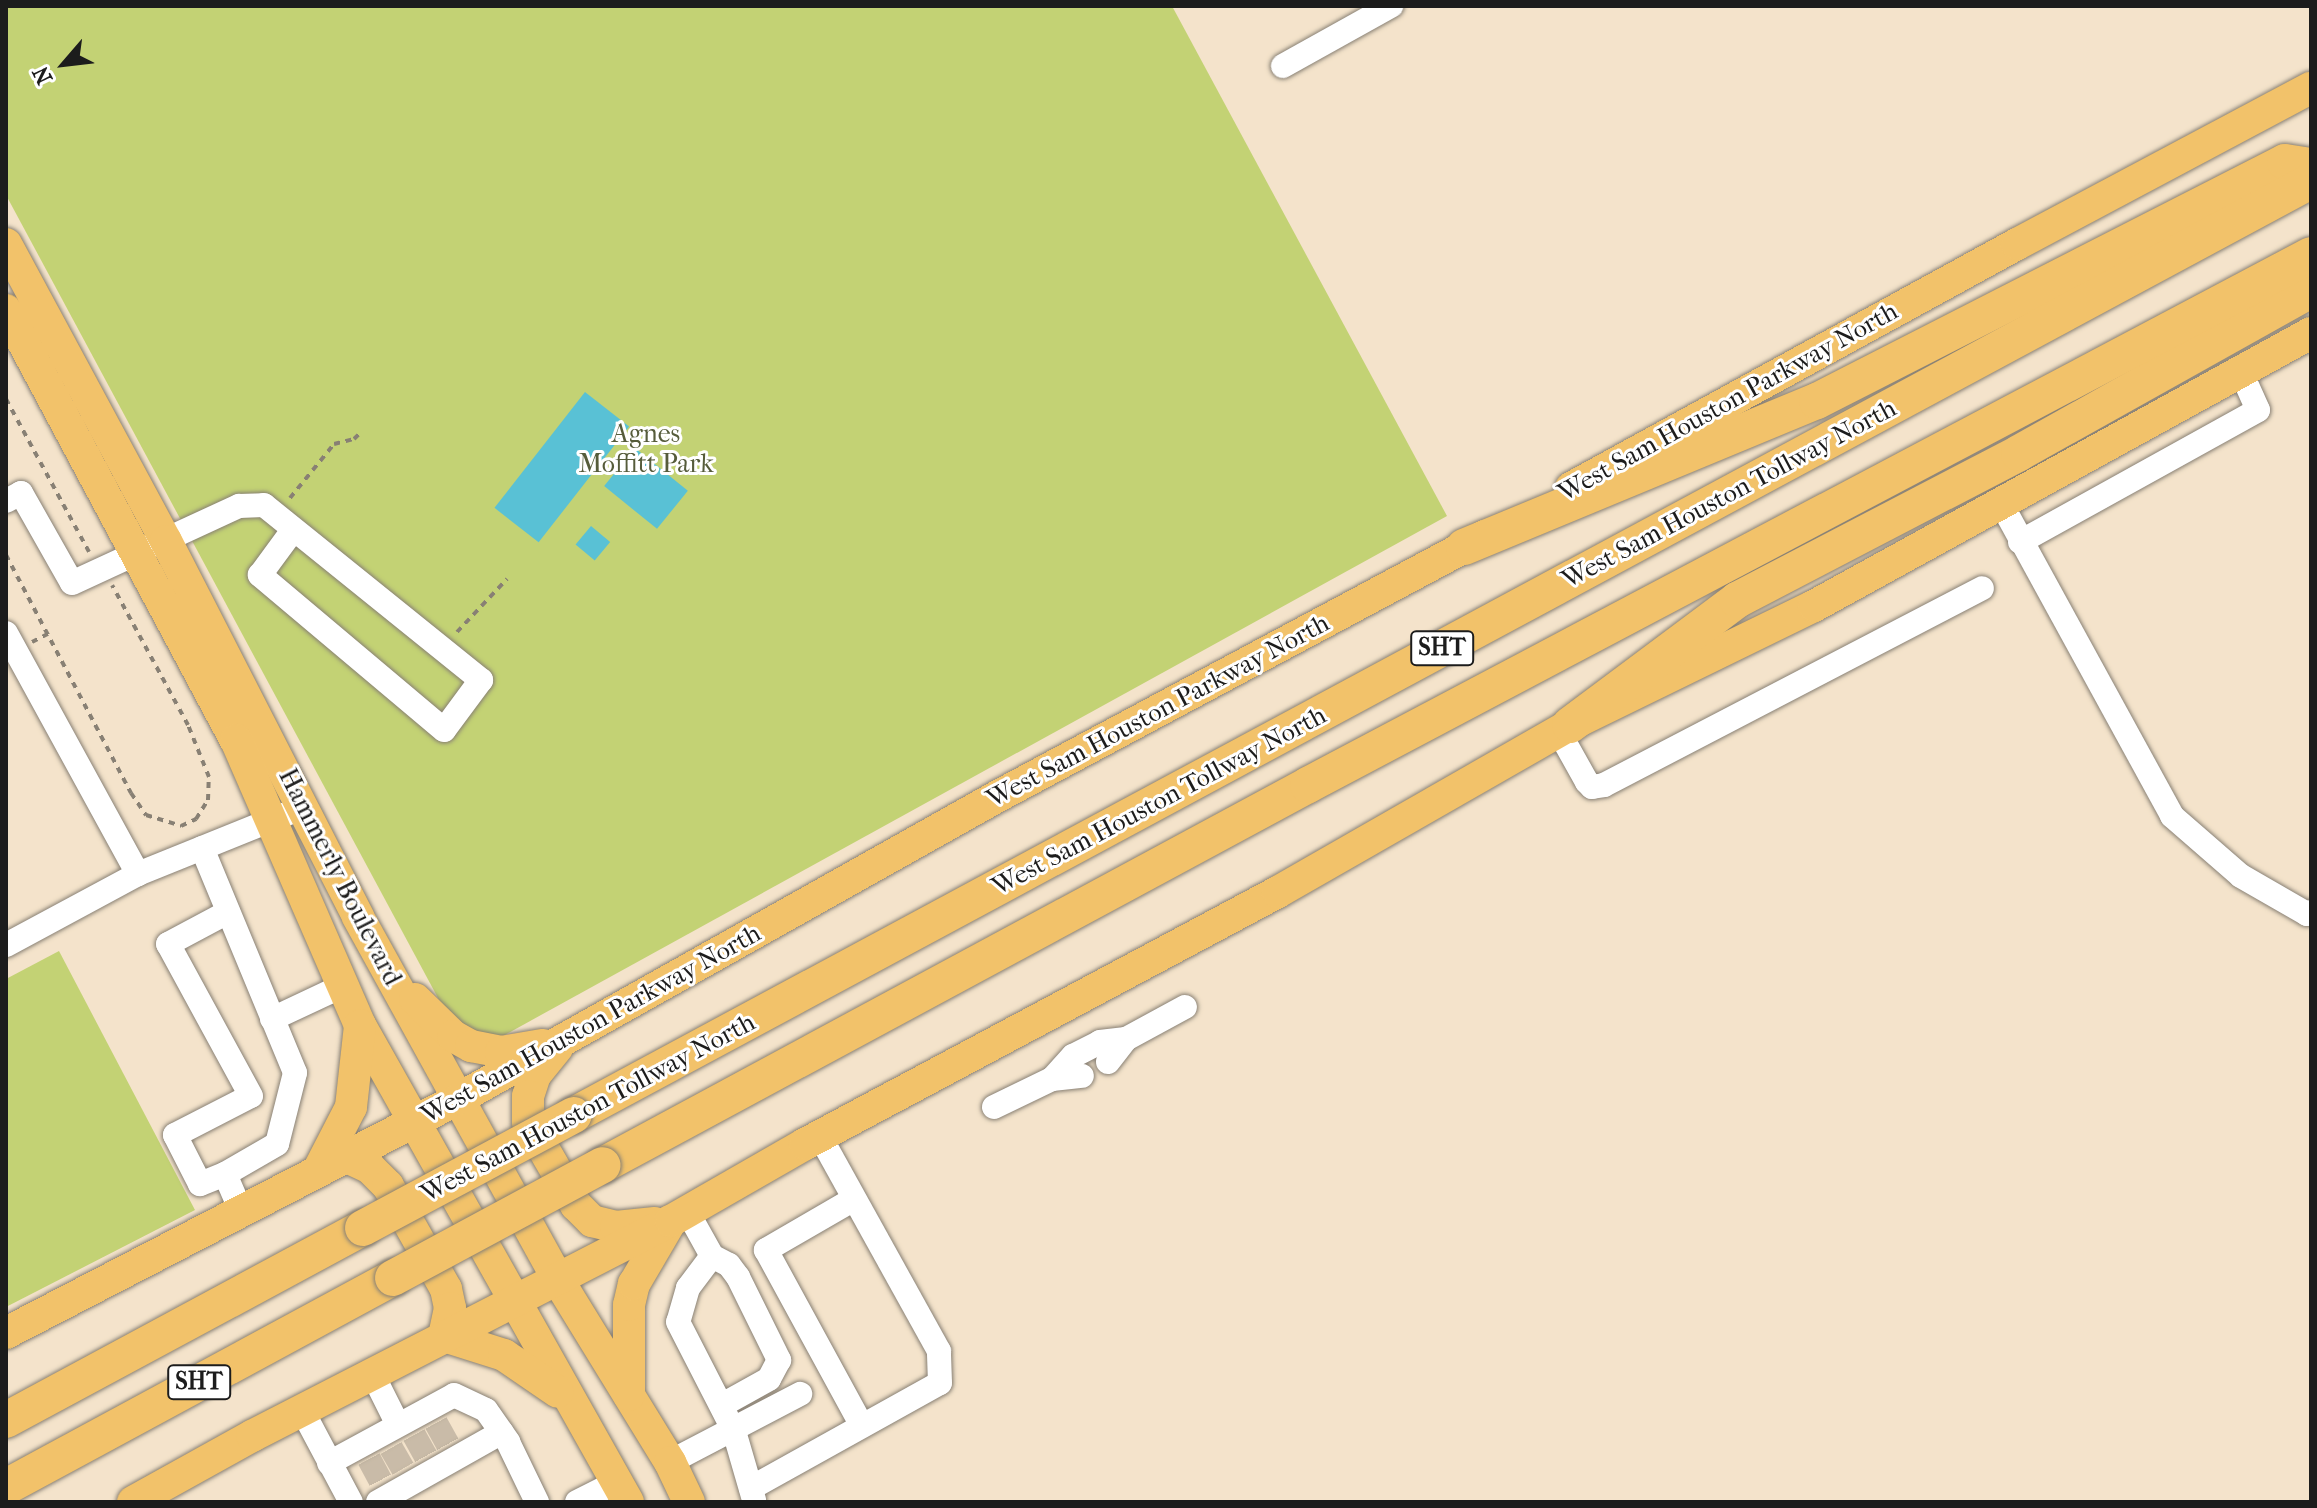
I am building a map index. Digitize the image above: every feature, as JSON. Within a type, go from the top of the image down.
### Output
[{"type":"highway","points":[[1464,547],[1817,401],[2285,162],[2311,166]]},
{"type":"highway","name":"West Sam Houston Tollway North","points":[[6,1420],[2311,181]]},
{"type":"highway","name":"SHT","points":[[6,1487],[1322,778],[2311,255]]},
{"type":"highway","points":[[1564,729],[1737,600],[2019,453],[2311,290]]},
{"type":"main road","name":"West Sam Houston Parkway North","points":[[6,1333],[306,1176],[349,1158],[562,1043],[1000,795],[2311,88]]},
{"type":"main road","name":"Hammerly Boulevard","points":[[6,244],[15,283],[166,541],[390,974],[558,1280],[670,1462],[689,1502]]},
{"type":"main road","name":"Hammerly Boulevard","points":[[6,310],[236,740],[340,987],[513,1302],[623,1492]]},
{"type":"main road","points":[[133,1502],[372,1373],[679,1216],[820,1136],[1278,892],[1564,729],[1814,606],[2311,333]]},
{"type":"main road","points":[[390,974],[453,1036],[471,1046],[501,1052],[562,1043]]},
{"type":"main road","points":[[306,1176],[351,1107],[360,1025]]},
{"type":"main road","points":[[562,1043],[535,1075],[528,1096],[528,1122],[576,1205],[592,1221],[616,1227],[679,1216]]},
{"type":"main road","points":[[349,1158],[370,1168],[388,1186],[446,1289],[450,1308],[444,1336]]},
{"type":"main road","points":[[629,1396],[629,1305],[634,1284],[679,1216]]},
{"type":"main road","points":[[444,1336],[494,1350],[517,1361],[571,1402]]},
{"type":"street","points":[[1283,66],[1391,6]]},
{"type":"street","points":[[2020,542],[2258,410],[2241,372]]},
{"type":"street","points":[[6,501],[21,493],[72,583],[239,506],[264,505],[481,680],[444,730],[260,575],[285,523]]},
{"type":"street","points":[[2002,505],[2172,816],[2241,876],[2307,914],[2311,912]]},
{"type":"street","points":[[1564,729],[1587,782],[1592,787],[1604,785],[1982,588]]},
{"type":"street","points":[[6,633],[138,874]]},
{"type":"street","points":[[6,945],[138,874],[304,807]]},
{"type":"street","points":[[202,848],[295,1073],[277,1144],[225,1174],[200,1184],[175,1135],[295,1073]]},
{"type":"street","points":[[228,912],[168,944],[251,1096]]},
{"type":"street","points":[[272,1019],[340,987]]},
{"type":"street","points":[[1052,1079],[1073,1056],[1100,1042],[1126,1039],[1185,1007]]},
{"type":"street","points":[[1108,1062],[1126,1039]]},
{"type":"street","points":[[994,1107],[1052,1079],[1082,1076]]},
{"type":"street","points":[[712,1256],[688,1288],[678,1322],[734,1431],[753,1495],[862,1426],[940,1383],[939,1351],[820,1136]]},
{"type":"street","points":[[277,1144],[306,1176]]},
{"type":"street","points":[[225,1174],[241,1211]]},
{"type":"street","points":[[854,1199],[766,1250],[862,1426]]},
{"type":"street","points":[[679,1216],[712,1256],[729,1265],[738,1277],[779,1360],[769,1379],[722,1405]]},
{"type":"street","points":[[372,1373],[399,1432]]},
{"type":"street","points":[[670,1462],[800,1394]]},
{"type":"street","points":[[329,1463],[366,1452],[433,1416],[454,1395],[486,1410],[502,1432],[537,1502]]},
{"type":"street","points":[[302,1410],[351,1502]]},
{"type":"street","points":[[382,1493],[452,1452],[502,1432]]},
{"type":"street","points":[[577,1502],[623,1492]]},
{"type":"path","points":[[6,399],[100,570],[114,587],[188,725],[209,777],[208,800],[196,819],[181,826],[146,815],[131,793],[6,555]]},
{"type":"path","points":[[285,523],[334,444],[359,434]]},
{"type":"path","points":[[442,649],[507,579]]},
{"type":"green space","name":"Agnes Moffitt Park","points":[[6,6],[1172,6],[1447,516],[492,1042],[452,1024],[6,195]]},
{"type":"green space","points":[[59,951],[195,1210],[6,1307],[6,979]]},
{"type":"water","points":[[585,392],[629,426],[539,542],[494,508]]},
{"type":"water","points":[[635,448],[688,491],[657,529],[604,486]]},
{"type":"water","points":[[591,526],[610,542],[595,560],[576,544]]},
{"type":"tunnel","points":[[436,1423],[448,1445]]},
{"type":"tunnel","points":[[414,1435],[426,1457]]},
{"type":"tunnel","points":[[391,1448],[403,1469]]},
{"type":"tunnel","points":[[369,1459],[381,1482]]}]
